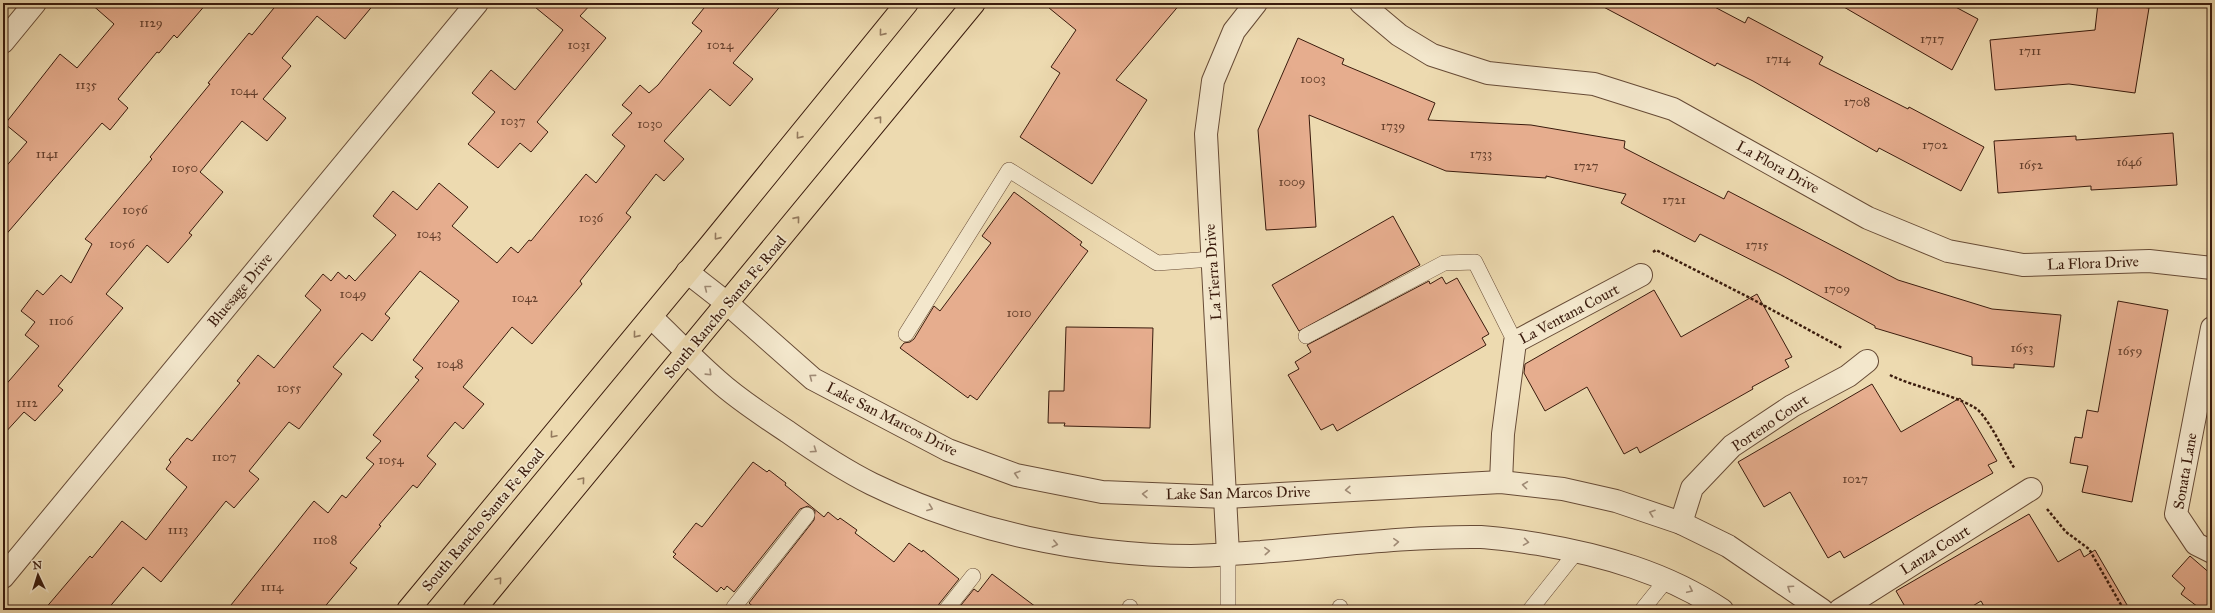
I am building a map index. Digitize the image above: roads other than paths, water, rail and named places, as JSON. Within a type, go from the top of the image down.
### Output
[{"type":"main road","name":"South Rancho Santa Fe Road","points":[[408,610],[651,317],[907,3]]},
{"type":"main road","name":"South Rancho Santa Fe Road","points":[[474,610],[728,304],[974,3]]},
{"type":"street","points":[[3,42],[35,3]]},
{"type":"street","name":"Bluesage Drive","points":[[3,577],[477,3]]},
{"type":"street","name":"La Tierra Drive","points":[[1228,554],[1206,134],[1213,81],[1234,32],[1256,3]]},
{"type":"street","name":"La Flora Drive","points":[[1361,3],[1399,35],[1432,55],[1488,73],[1594,84],[1673,109],[1868,218],[1948,251],[2023,264],[2149,261],[2212,268]]},
{"type":"street","name":"Lake San Marcos Drive","points":[[687,272],[728,304],[813,379],[948,450],[1016,475],[1102,492],[1226,497],[1501,482],[1563,489],[1616,501],[1681,523],[1728,546],[1822,610]]},
{"type":"street","name":"La Ventana Court","points":[[1501,482],[1503,434],[1514,342],[1641,275]]},
{"type":"street","points":[[651,317],[718,382],[768,419],[829,460],[872,484],[959,519],[998,531],[1064,546],[1101,551],[1194,556],[1432,539],[1483,537],[1577,551],[1623,564],[1666,579],[1698,594],[1722,610]]},
{"type":"street","name":"Sonata Lane","points":[[2212,328],[2176,514],[2196,544],[2212,552]]},
{"type":"street","name":"Porteno Court","points":[[1681,523],[1692,488],[1732,446],[1792,406],[1848,376],[1867,361]]},
{"type":"street","name":"Lanza Court","points":[[1840,610],[2030,489]]},
{"type":"lane","points":[[906,334],[1009,170],[1157,263],[1212,259]]},
{"type":"lane","points":[[1306,336],[1444,263],[1475,262],[1514,342]]},
{"type":"lane","points":[[735,610],[734,607],[807,515]]},
{"type":"lane","points":[[1530,610],[1577,551]]},
{"type":"lane","points":[[1228,554],[1228,610]]},
{"type":"lane","points":[[946,610],[973,576]]},
{"type":"lane","points":[[1642,610],[1666,579]]}]
